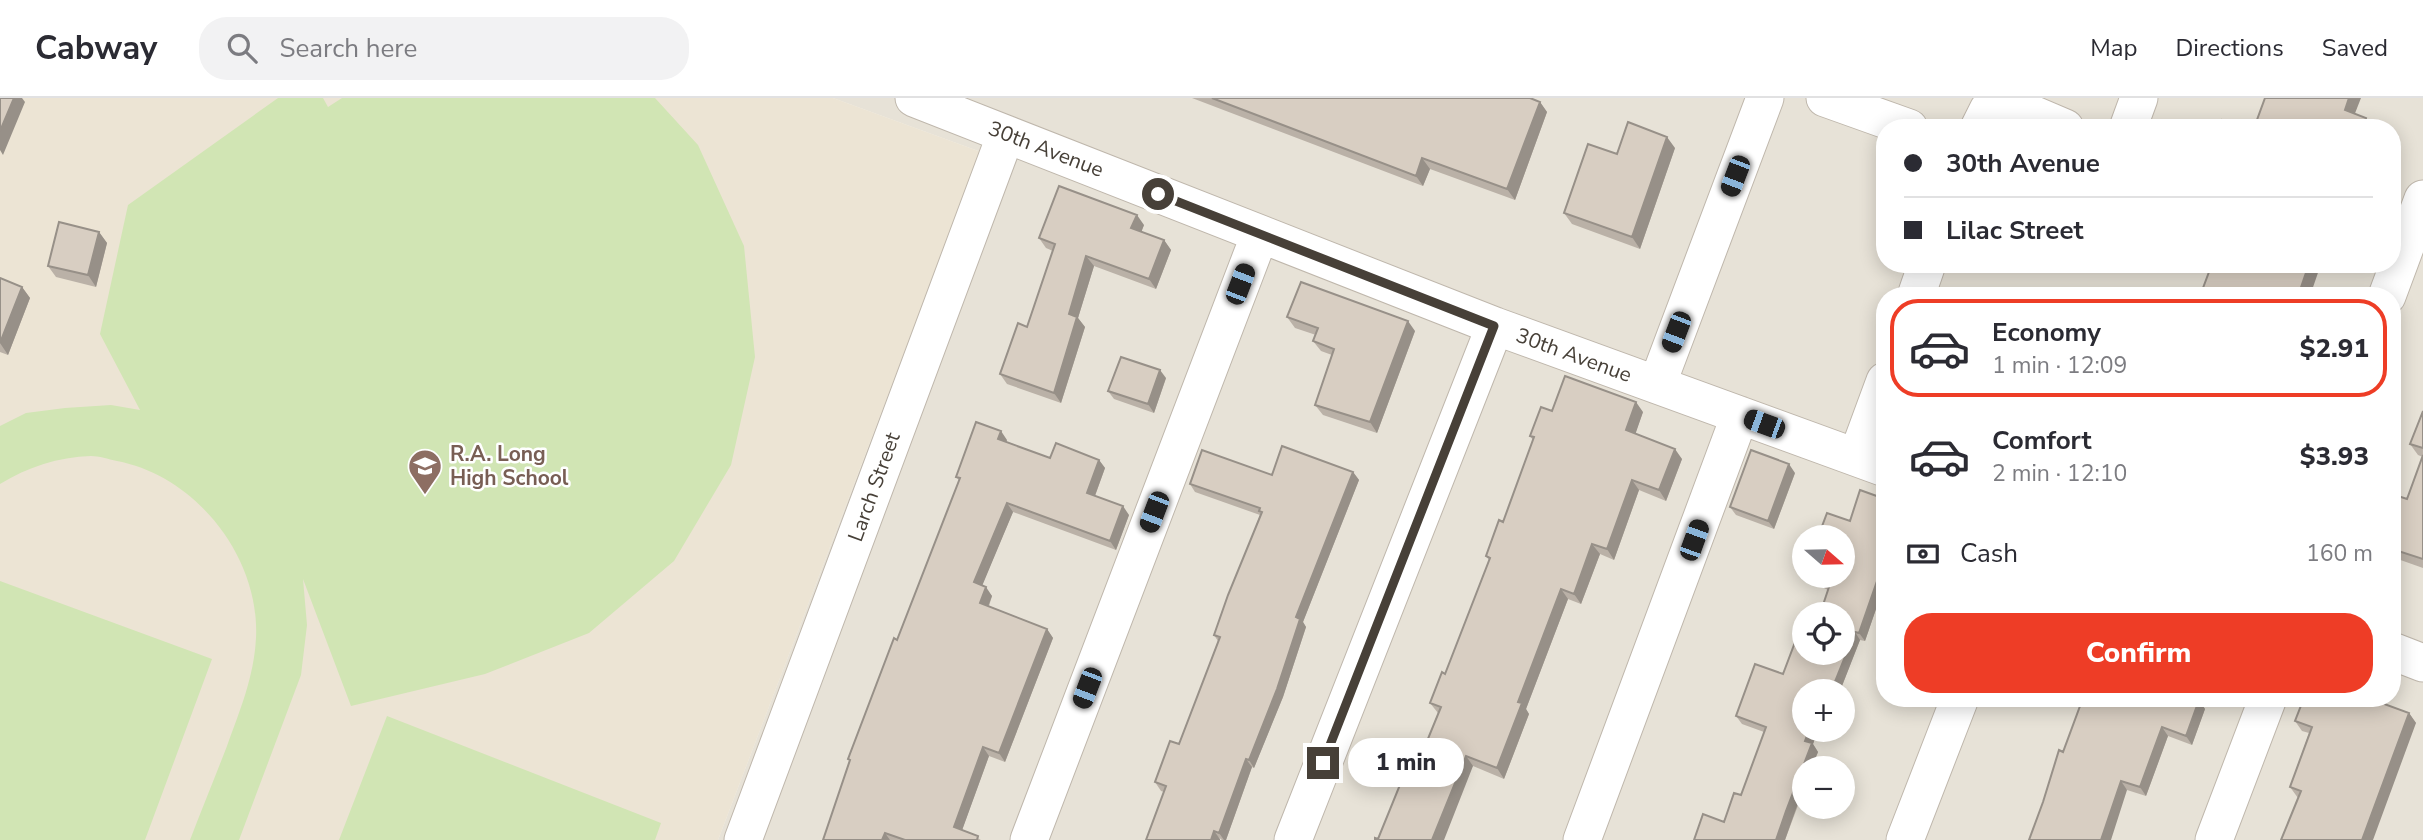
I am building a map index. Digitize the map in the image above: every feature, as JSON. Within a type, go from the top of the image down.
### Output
[{"type":"street","name":"30th Avenue","points":[[915,98],[1494,326],[1871,463]]},
{"type":"street","points":[[1657,385],[1765,98]]},
{"type":"street","points":[[1825,98],[1884,119]]},
{"type":"street","points":[[2131,119],[2139,98]]},
{"type":"street","points":[[1984,119],[1988,110],[2011,105],[2048,114]]},
{"type":"street","name":"Larch Street","points":[[743,840],[1006,134]]},
{"type":"street","points":[[2401,258],[2423,199]]},
{"type":"street","points":[[1029,840],[1260,234]]},
{"type":"street","points":[[1293,840],[1494,326]]},
{"type":"street","points":[[1581,840],[1741,415]]},
{"type":"street","points":[[1871,463],[1876,434]]},
{"type":"street","points":[[2401,654],[2423,663]]},
{"type":"street","points":[[1905,840],[1957,707]]},
{"type":"street","points":[[2214,840],[2265,707]]},
{"type":"shaded area","name":"R.A. Long High School","points":[[0,98],[833,98],[981,152],[718,840],[0,840]]},
{"type":"shaded area","points":[[833,98],[2423,98],[2423,840],[718,840],[981,152]]},
{"type":"green space","points":[[278,98],[323,98],[328,107],[342,98],[655,98],[698,145],[744,246],[755,357],[731,465],[674,561],[589,633],[485,674],[351,706],[303,579],[307,625],[301,675],[239,840],[190,840],[241,706],[255,652],[254,608],[247,578],[235,550],[218,525],[197,502],[173,484],[146,470],[117,461],[94,456],[67,458],[32,468],[0,484],[0,426],[26,413],[65,408],[111,405],[140,410],[100,334],[128,205]]},
{"type":"green space","points":[[0,581],[212,659],[145,840],[0,840]]},
{"type":"green space","points":[[387,716],[661,823],[655,840],[339,840]]},
{"type":"building","points":[[0,98],[14,98],[0,131]]},
{"type":"building","points":[[1212,98],[1530,98],[1540,102],[1507,189],[1422,158],[1416,176]]},
{"type":"building","points":[[2265,98],[2349,98],[2345,110],[2366,118],[2366,119],[2257,119]]},
{"type":"building","points":[[1628,122],[1667,137],[1632,237],[1564,213],[1588,144],[1617,154]]},
{"type":"building","points":[[1059,186],[1137,215],[1131,228],[1164,240],[1149,279],[1086,256],[1069,314],[1077,317],[1054,393],[1000,374],[1018,323],[1027,327],[1055,244],[1039,238]]},
{"type":"building","points":[[59,222],[99,232],[88,275],[48,266]]},
{"type":"building","points":[[2209,273],[2306,273],[2301,287],[2203,287]]},
{"type":"building","points":[[0,278],[22,287],[0,343]]},
{"type":"building","points":[[1301,282],[1408,321],[1370,422],[1315,405],[1334,349],[1313,341],[1318,328],[1287,317]]},
{"type":"building","points":[[1121,357],[1160,370],[1148,404],[1108,391]]},
{"type":"building","points":[[1565,376],[1636,402],[1626,430],[1675,449],[1659,490],[1632,480],[1607,549],[1592,544],[1574,594],[1561,589],[1518,702],[1522,703],[1497,768],[1466,756],[1432,840],[1375,840],[1378,839],[1408,765],[1416,768],[1441,707],[1430,703],[1442,672],[1445,674],[1490,558],[1486,556],[1499,520],[1503,522],[1534,437],[1530,436],[1541,407],[1552,411]]},
{"type":"building","points":[[2423,411],[2423,448],[2410,444]]},
{"type":"building","points":[[976,422],[1001,431],[998,439],[1050,458],[1056,443],[1099,460],[1087,493],[1123,506],[1110,541],[1007,503],[974,582],[986,587],[980,603],[1047,629],[999,753],[983,747],[954,827],[978,836],[977,840],[905,840],[885,833],[882,840],[823,840],[850,760],[848,759],[960,478],[956,477]]},
{"type":"building","points":[[1282,446],[1353,472],[1296,617],[1300,619],[1277,689],[1249,760],[1246,759],[1219,833],[1214,831],[1211,840],[1146,840],[1166,786],[1155,782],[1170,741],[1179,744],[1220,637],[1214,635],[1228,595],[1262,512],[1259,511],[1260,508],[1190,484],[1202,450],[1272,475]]},
{"type":"building","points":[[1751,450],[1789,464],[1768,521],[1730,507]]},
{"type":"building","points":[[2423,455],[2423,559],[2401,552],[2401,497],[2407,499]]},
{"type":"building","points":[[1860,490],[1876,496],[1876,584],[1859,633],[1855,632],[1855,602],[1824,602],[1829,588],[1855,588],[1855,525],[1822,525],[1827,513],[1850,521]]},
{"type":"building","points":[[1792,650],[1792,665],[1842,665],[1836,679],[1792,679],[1792,742],[1812,743],[1807,756],[1792,756],[1792,795],[1776,840],[1694,840],[1703,814],[1724,822],[1734,793],[1741,795],[1766,727],[1736,716],[1755,664],[1783,674]]},
{"type":"building","points":[[2080,707],[2196,707],[2186,736],[2162,727],[2140,787],[2121,781],[2101,840],[2029,840],[2059,750],[2063,752]]},
{"type":"building","points":[[2300,707],[2393,707],[2409,713],[2362,840],[2281,840],[2301,791],[2290,787],[2312,727],[2295,721]]},
{"type":"place","name":"R.A. Long High School","points":[[425,496]]},
{"type":"route","points":[[1158,194],[1494,326],[1323,763]]}]
